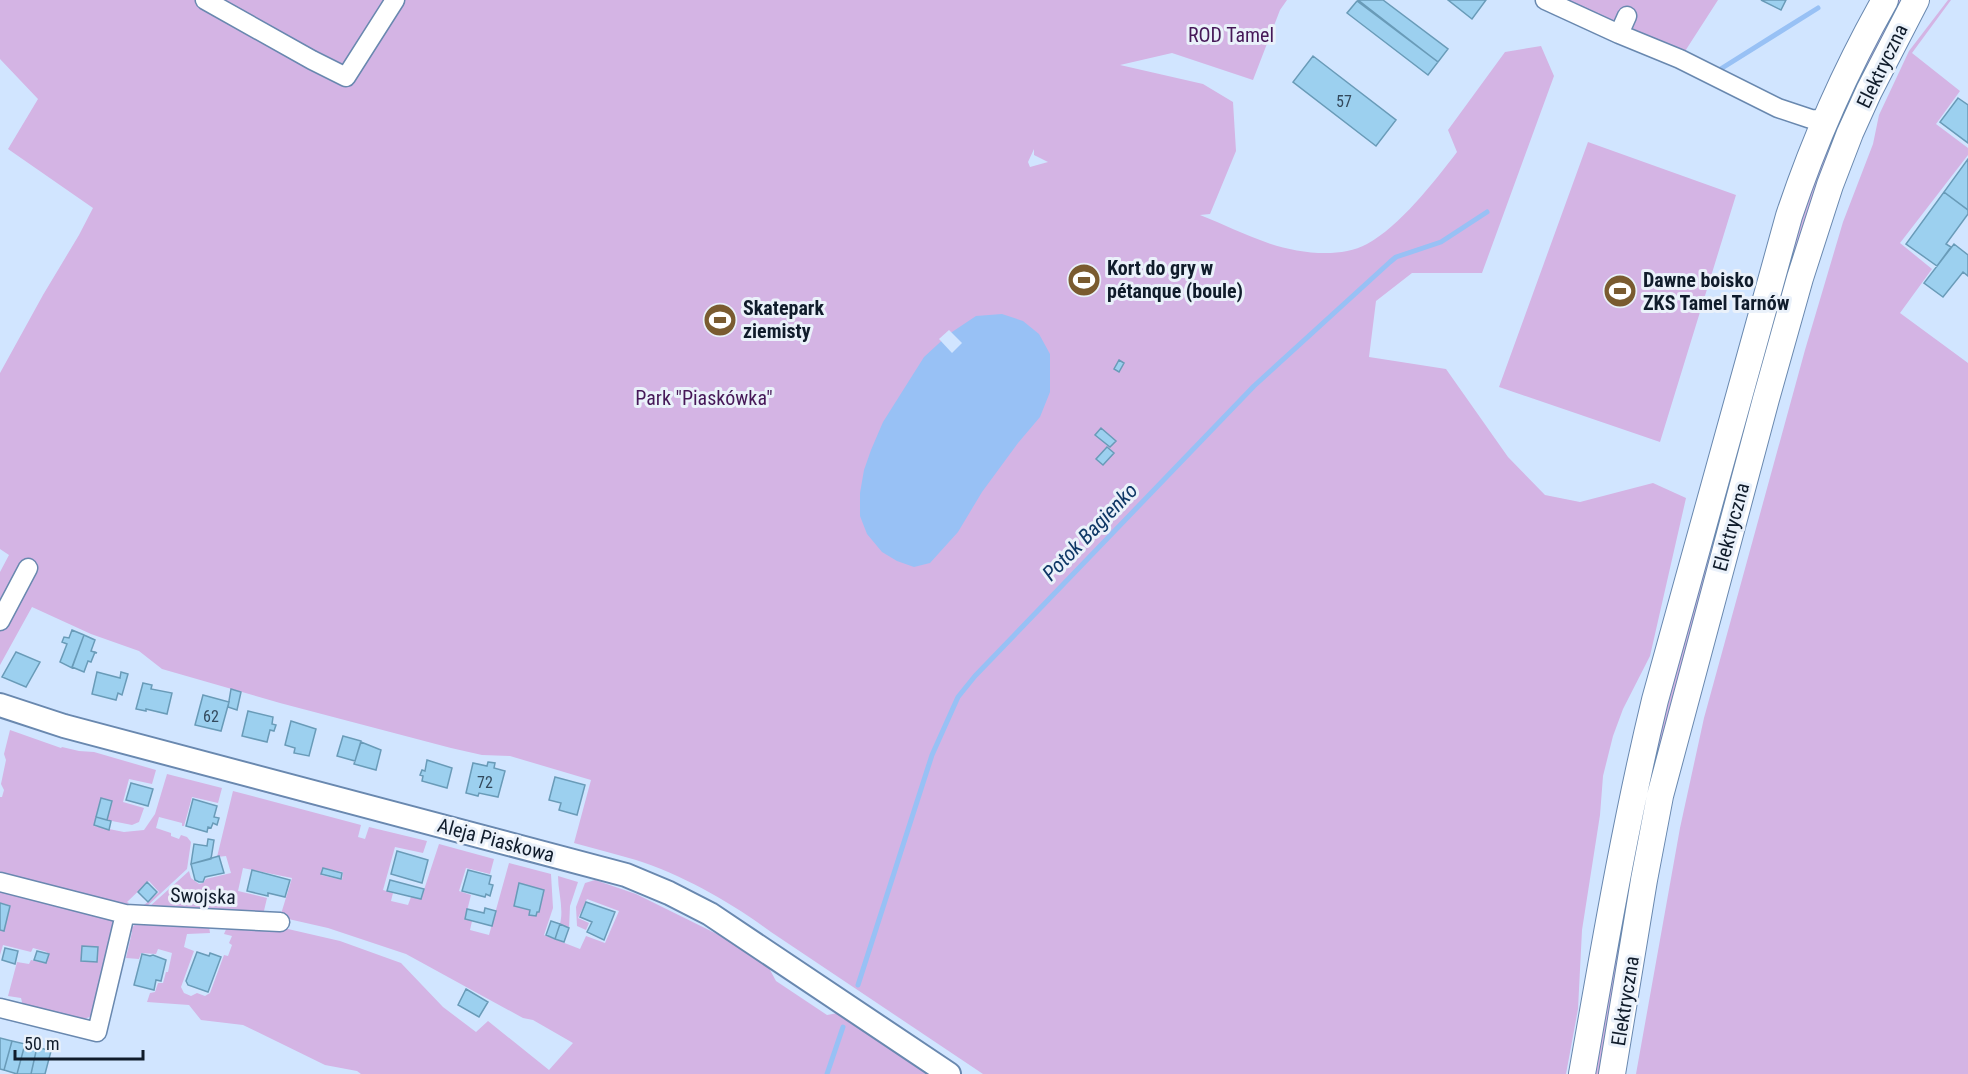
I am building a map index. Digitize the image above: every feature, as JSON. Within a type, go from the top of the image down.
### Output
[{"type":"main road","name":"Elektryczna","points":[[1582,1074],[1624,833],[1655,700],[1790,216],[1807,163],[1825,120],[1885,0]]},
{"type":"main road","name":"Elektryczna","points":[[1612,1074],[1660,796],[1775,366],[1800,278],[1830,185],[1850,133],[1916,0]]},
{"type":"street","points":[[205,0],[346,77],[395,0]]},
{"type":"street","points":[[1545,0],[1680,59],[1778,108],[1825,120]]},
{"type":"street","points":[[1619,34],[1627,16]]},
{"type":"street","points":[[0,621],[28,568]]},
{"type":"street","name":"Aleja Piaskowa","points":[[0,705],[75,729],[626,875],[710,914],[949,1074]]},
{"type":"street","name":"Swojska","points":[[0,882],[125,914],[280,921]]},
{"type":"street","points":[[0,1008],[97,1032],[125,914]]},
{"type":"green space","name":"Park \"Piaskówka\"","points":[[0,0],[1287,0],[1280,10],[1253,80],[1172,53],[1120,65],[1203,84],[1233,102],[1236,151],[1210,214],[1200,215],[1280,247],[1305,252],[1331,253],[1356,249],[1367,244],[1404,215],[1457,152],[1448,130],[1505,52],[1541,46],[1554,76],[1482,273],[1412,273],[1376,301],[1369,357],[1446,369],[1508,457],[1545,495],[1580,502],[1653,483],[1686,498],[1650,656],[1623,709],[1613,736],[1603,776],[1600,815],[1582,930],[1578,1009],[1566,1074],[983,1074],[740,911],[706,891],[654,866],[574,843],[591,780],[510,756],[482,755],[451,748],[162,669],[139,651],[91,634],[32,607],[0,665],[0,572],[9,555],[0,549],[0,373],[93,208],[8,149],[38,99],[0,59]],"holes":[[[1034,149],[1034,155],[1048,162],[1030,167],[1028,162]]]},
{"type":"green space","points":[[1540,0],[1718,0],[1680,59]]},
{"type":"green space","points":[[1896,0],[1908,0],[1759,390],[1750,388],[1774,302],[1829,136]]},
{"type":"green space","points":[[1948,0],[1951,0],[1912,53],[1960,91],[1936,124],[1968,148],[1968,155],[1900,243],[1932,269],[1900,313],[1968,363],[1968,1074],[1636,1074],[1680,828],[1704,718],[1805,350],[1843,222],[1873,144],[1879,115],[1909,51]]},
{"type":"green space","name":"Dawne boisko ZKS Tamel Tarnów","points":[[1588,142],[1736,195],[1660,442],[1499,387]]},
{"type":"green space","points":[[1748,398],[1756,400],[1601,1074],[1592,1074],[1638,811]]},
{"type":"green space","points":[[10,730],[61,748],[94,752],[156,770],[152,784],[129,779],[123,802],[144,808],[139,822],[132,825],[107,820],[101,798],[94,826],[124,832],[144,830],[155,814],[167,774],[222,788],[218,803],[192,797],[184,826],[182,823],[159,817],[156,828],[171,833],[171,836],[179,839],[181,835],[187,837],[191,842],[187,869],[146,907],[143,906],[159,892],[149,881],[127,902],[128,904],[109,902],[2,875],[0,871],[0,797],[4,790],[1,784],[6,760],[4,754]]},
{"type":"green space","points":[[240,781],[325,803],[327,809],[234,784]]},
{"type":"green space","points":[[233,791],[361,825],[358,837],[365,839],[369,827],[427,841],[423,853],[395,847],[383,890],[393,893],[391,901],[408,905],[411,897],[421,899],[439,844],[494,859],[490,874],[466,868],[459,891],[471,895],[465,919],[472,921],[470,930],[489,935],[509,863],[551,874],[553,908],[544,935],[580,949],[586,936],[605,943],[619,911],[587,899],[578,918],[589,923],[586,930],[577,926],[576,907],[585,883],[595,880],[636,894],[721,936],[769,968],[776,981],[827,1015],[838,1013],[927,1074],[361,1074],[357,1071],[325,1065],[243,1025],[201,1020],[189,1005],[147,1002],[150,993],[155,992],[158,983],[163,983],[172,953],[158,949],[156,954],[141,953],[139,959],[126,958],[132,932],[129,930],[137,923],[209,926],[210,933],[187,934],[184,947],[194,951],[181,987],[184,993],[191,996],[197,993],[205,996],[210,993],[224,955],[228,956],[232,945],[229,943],[232,936],[224,934],[227,927],[288,929],[340,941],[401,963],[443,1007],[476,1032],[488,1021],[549,1070],[573,1043],[406,954],[328,928],[284,918],[281,914],[292,878],[243,868],[238,891],[267,898],[263,915],[149,907],[189,871],[191,878],[199,884],[206,879],[231,873],[226,856],[217,857]],"holes":[[[323,868],[343,872],[342,880],[321,875]]]},
{"type":"green space","points":[[558,876],[578,882],[570,906],[569,928],[560,924]]},
{"type":"green space","points":[[0,888],[112,919],[114,922],[92,1016],[82,1020],[23,1006],[21,998],[8,996],[17,962],[29,964],[31,960],[44,963],[47,952],[33,948],[31,952],[3,945],[0,955]]},
{"type":"water","points":[[1002,314],[1023,321],[1039,334],[1050,354],[1050,392],[1040,417],[982,492],[958,532],[930,563],[914,567],[897,561],[882,552],[867,534],[860,516],[860,493],[864,470],[871,450],[883,422],[924,357],[949,334],[976,316]]},
{"type":"pier","points":[[949,330],[962,343],[952,353],[939,339]]},
{"type":"building","points":[[1358,0],[1383,0],[1448,49],[1438,62]]},
{"type":"building","points":[[1448,0],[1486,0],[1472,19]]},
{"type":"building","points":[[1761,0],[1786,0],[1781,10]]},
{"type":"building","points":[[1357,1],[1438,62],[1428,75],[1347,13]]},
{"type":"building","points":[[1313,56],[1396,120],[1376,146],[1293,82]]},
{"type":"building","points":[[1958,98],[1968,105],[1968,143],[1940,122]]},
{"type":"building","points":[[1968,159],[1968,210],[1944,192]]},
{"type":"building","points":[[1944,192],[1968,210],[1968,214],[1946,244],[1951,247],[1937,266],[1906,244]]},
{"type":"building","points":[[1954,244],[1968,255],[1968,276],[1963,272],[1943,297],[1924,283]]},
{"type":"building","points":[[1119,360],[1124,363],[1119,372],[1114,369]]},
{"type":"building","points":[[1101,428],[1116,441],[1110,447],[1095,435]]},
{"type":"building","points":[[1107,447],[1114,453],[1103,465],[1096,459]]},
{"type":"building","points":[[72,630],[84,635],[72,668],[60,662],[67,644],[62,642],[64,637],[69,638]]},
{"type":"building","points":[[84,635],[95,640],[91,651],[95,652],[84,672],[72,667]]},
{"type":"building","points":[[16,652],[40,662],[26,687],[2,677]]},
{"type":"building","points":[[97,672],[120,678],[121,672],[128,674],[122,695],[118,693],[116,700],[92,694]]},
{"type":"building","points":[[143,683],[152,685],[151,689],[172,693],[167,714],[136,709]]},
{"type":"building","points":[[231,689],[241,692],[237,710],[228,707]]},
{"type":"building","points":[[203,695],[229,702],[221,731],[195,725]]},
{"type":"building","points":[[248,711],[273,717],[272,724],[276,725],[274,731],[270,730],[267,742],[242,736]]},
{"type":"building","points":[[291,721],[316,729],[309,756],[294,753],[295,748],[285,745]]},
{"type":"building","points":[[343,736],[361,741],[355,761],[337,756]]},
{"type":"building","points":[[361,742],[381,750],[376,770],[354,764]]},
{"type":"building","points":[[427,760],[452,768],[447,788],[422,781],[423,776],[420,775],[422,770],[425,771]]},
{"type":"building","points":[[488,762],[495,763],[494,768],[505,771],[498,797],[466,793],[473,763],[487,766]]},
{"type":"building","points":[[555,777],[585,785],[577,815],[559,810],[561,803],[549,800]]},
{"type":"building","points":[[131,783],[153,789],[148,806],[126,800]]},
{"type":"building","points":[[101,798],[112,801],[107,820],[96,817]]},
{"type":"building","points":[[193,799],[217,806],[214,817],[219,818],[217,825],[213,823],[211,828],[208,827],[207,832],[186,826]]},
{"type":"building","points":[[96,817],[111,821],[109,830],[94,825]]},
{"type":"building","points":[[208,839],[214,840],[211,859],[191,864],[194,844],[207,846]]},
{"type":"building","points":[[397,851],[428,860],[422,883],[391,874]]},
{"type":"building","points":[[219,856],[224,873],[205,877],[203,882],[195,880],[191,864]]},
{"type":"building","points":[[323,868],[342,873],[341,879],[321,874]]},
{"type":"building","points":[[252,870],[290,880],[285,897],[247,891]]},
{"type":"building","points":[[468,870],[491,876],[489,884],[493,885],[490,896],[486,894],[485,897],[462,891]]},
{"type":"building","points":[[390,880],[424,889],[421,899],[387,891]]},
{"type":"building","points":[[147,882],[157,892],[148,902],[138,892]]},
{"type":"building","points":[[519,883],[544,890],[536,916],[529,915],[530,910],[514,906]]},
{"type":"building","points":[[586,902],[615,912],[604,940],[587,932],[592,922],[580,917]]},
{"type":"building","points":[[0,903],[10,906],[4,931],[0,930]]},
{"type":"building","points":[[485,908],[496,911],[492,926],[465,919],[467,909],[484,913]]},
{"type":"building","points":[[551,921],[560,924],[555,939],[546,935]]},
{"type":"building","points":[[560,924],[569,928],[564,942],[555,939]]},
{"type":"building","points":[[82,946],[98,947],[97,962],[81,961]]},
{"type":"building","points":[[5,948],[18,951],[15,964],[2,960]]},
{"type":"building","points":[[37,951],[49,954],[46,963],[34,960]]},
{"type":"building","points":[[197,952],[221,957],[208,992],[188,985],[186,981]]},
{"type":"building","points":[[142,954],[166,960],[161,981],[156,980],[154,990],[134,985]]},
{"type":"building","points":[[466,989],[488,1002],[479,1017],[458,1005]]},
{"type":"building","points":[[0,1038],[12,1041],[4,1070],[0,1069]]},
{"type":"building","points":[[12,1041],[25,1044],[17,1074],[4,1070]]},
{"type":"building","points":[[25,1044],[37,1047],[31,1074],[17,1074]]},
{"type":"building","points":[[37,1047],[51,1051],[45,1074],[31,1074]]},
{"type":"waterway","name":"Potok Bagienko","points":[[1719,70],[1818,8]]},
{"type":"waterway","name":"Potok Bagienko","points":[[858,985],[932,755],[958,697],[975,676],[1254,386],[1390,262],[1396,257],[1441,242],[1487,212]]},
{"type":"waterway","name":"Potok Bagienko","points":[[827,1074],[843,1027]]},
{"type":"place","name":"Kort do gry w pétanque (boule)","points":[[1084,280]]},
{"type":"place","name":"Dawne boisko ZKS Tamel Tarnów","points":[[1620,291]]},
{"type":"place","name":"Skatepark ziemisty","points":[[720,320]]},
{"type":"park label","name":"ROD Tamel","points":[[1231,35]]}]
